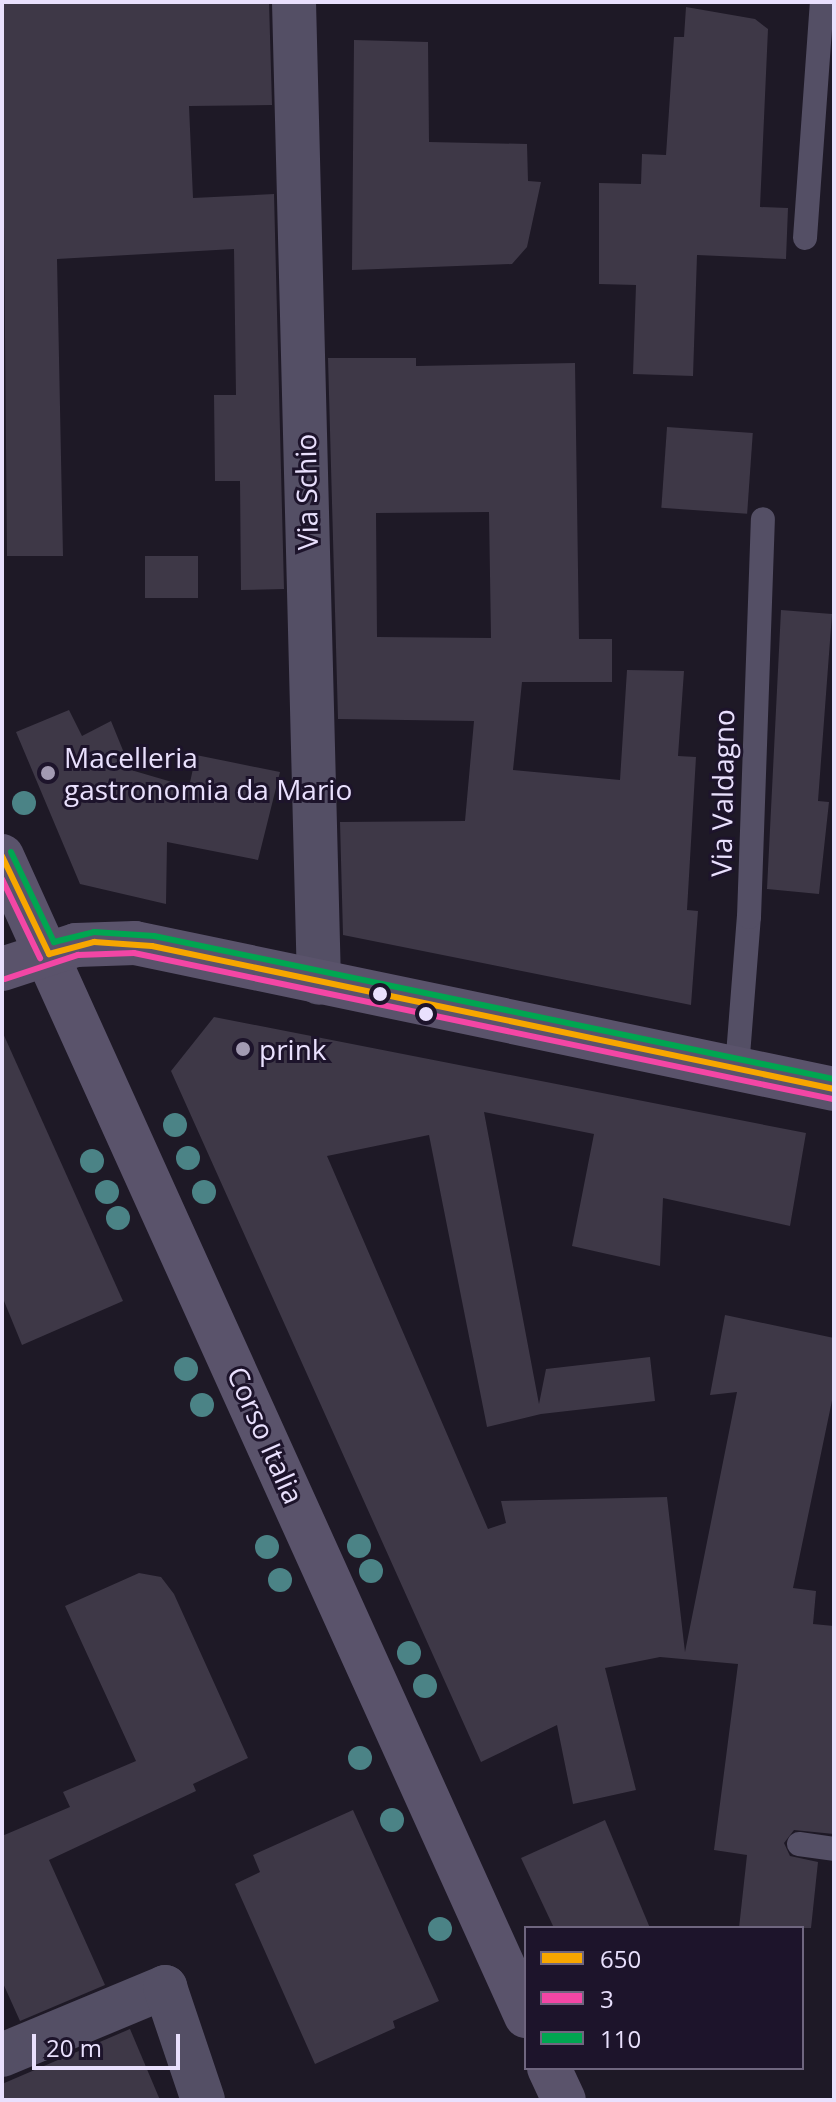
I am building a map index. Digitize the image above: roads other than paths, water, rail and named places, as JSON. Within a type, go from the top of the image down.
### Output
[{"type":"street","name":"Via Schio","points":[[294,2],[319,983]]},
{"type":"street","name":"Corso Italia","points":[[2,856],[49,954],[524,2012]]},
{"type":"street","points":[[2,969],[49,954],[116,941],[834,1089]]},
{"type":"street","points":[[2,2055],[165,1987],[203,2100]]},
{"type":"street","points":[[550,2070],[564,2100]]},
{"type":"lane","points":[[805,238],[822,2]]},
{"type":"lane","name":"Via Valdagno","points":[[737,1068],[749,917],[763,519]]},
{"type":"lane","points":[[799,1844],[834,1849]]},
{"type":"place","name":"Macelleria gastronomia da Mario","points":[[48,773]]},
{"type":"place","name":"prink","points":[[243,1049]]}]
